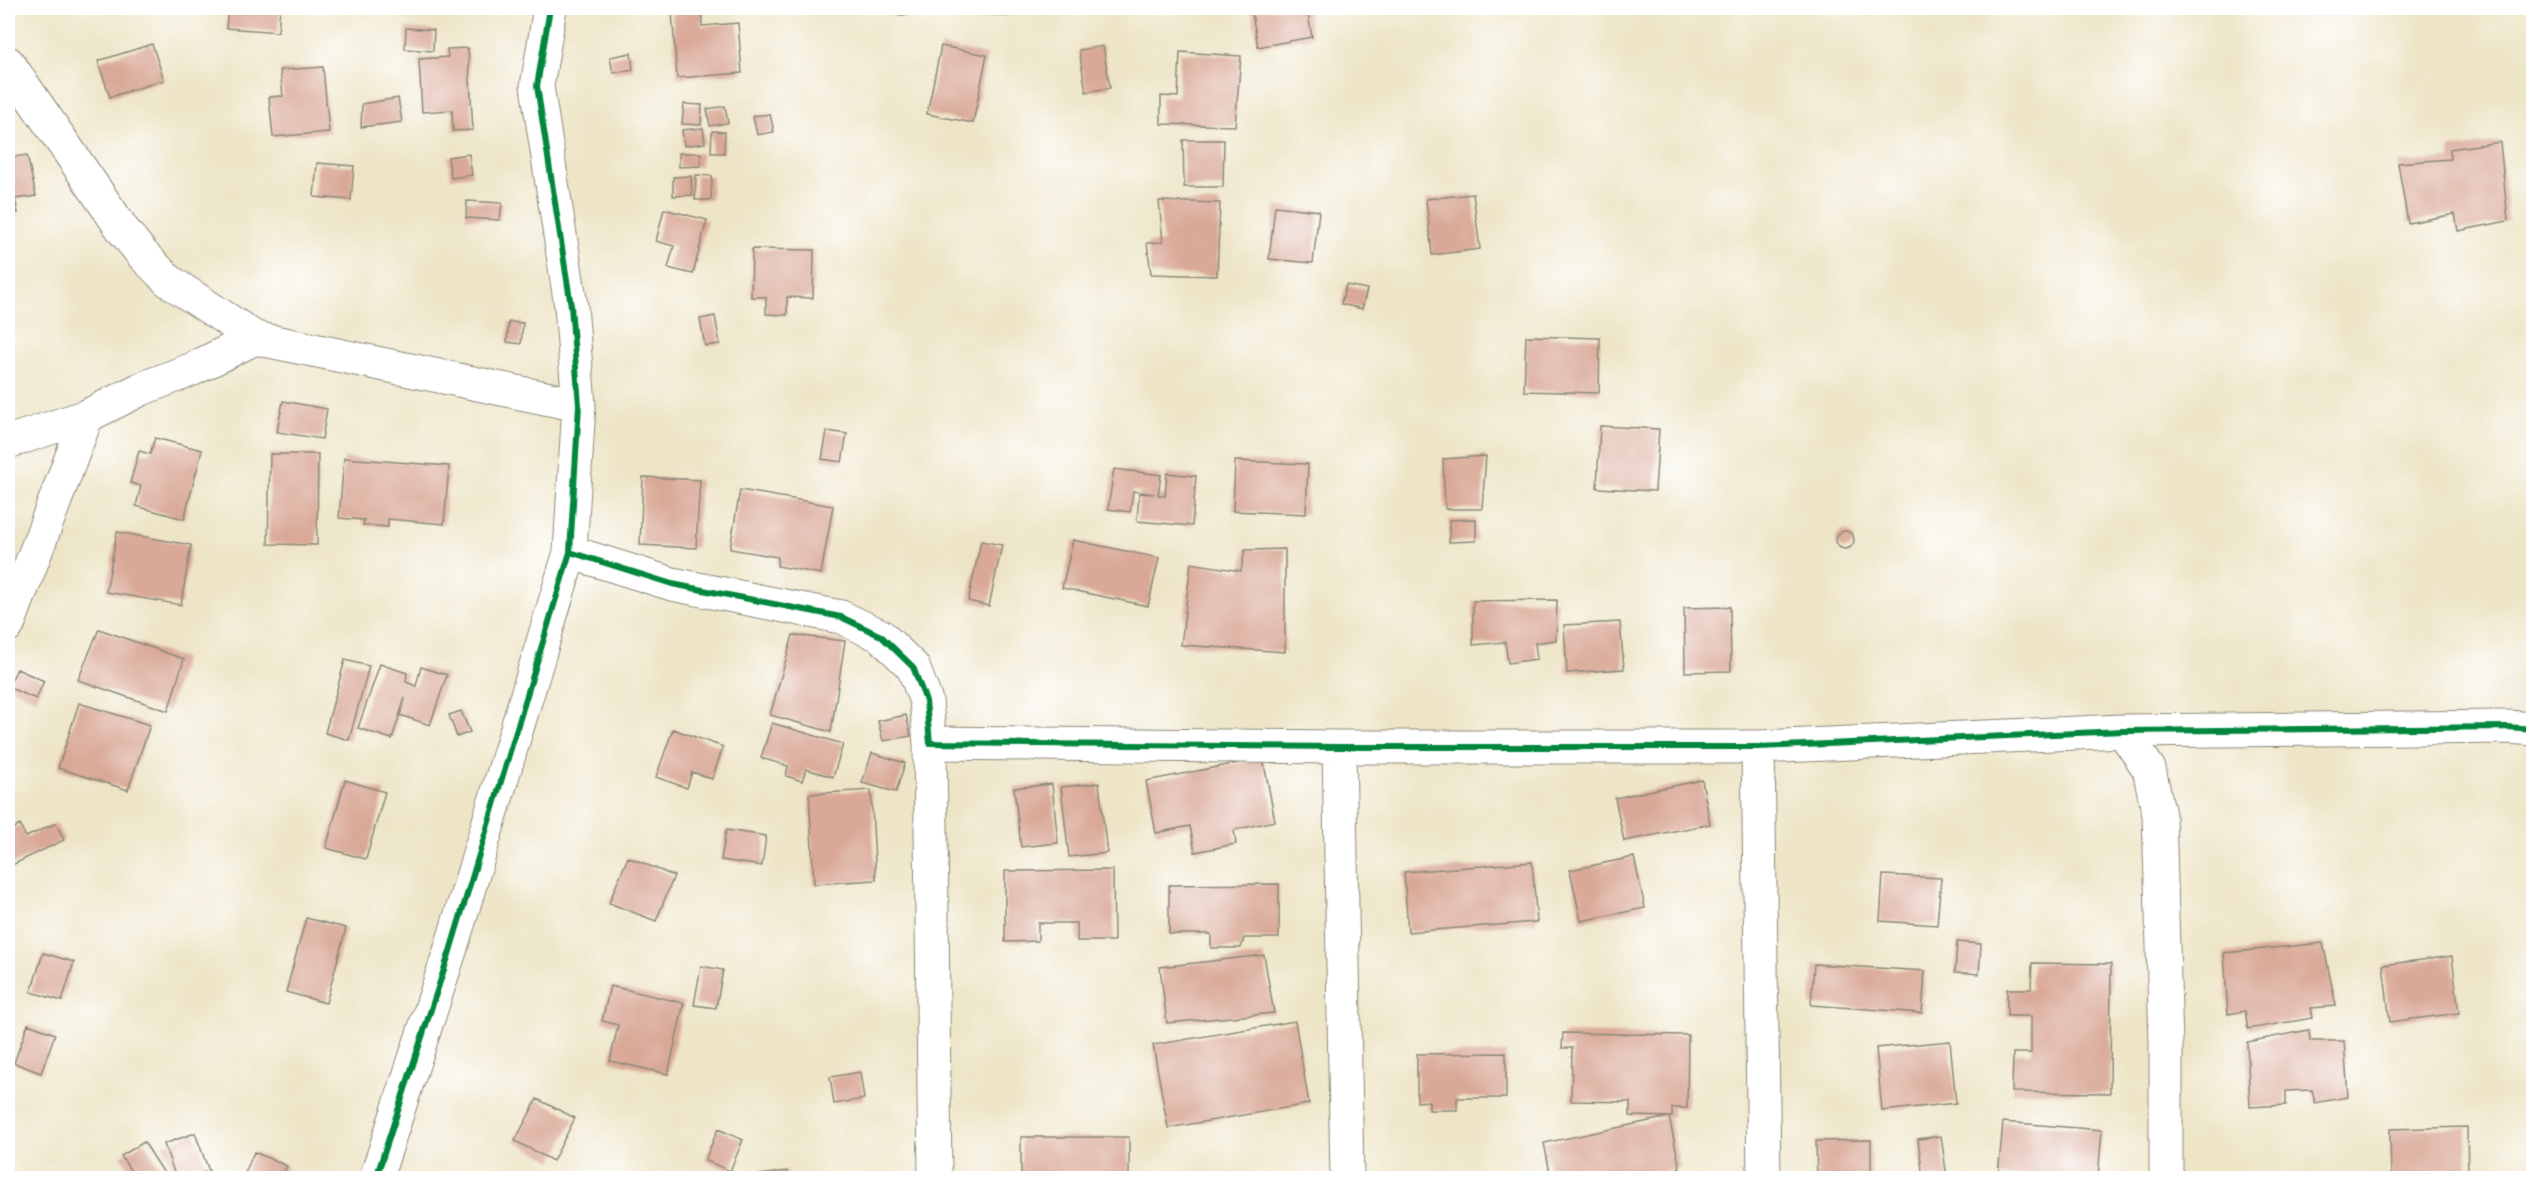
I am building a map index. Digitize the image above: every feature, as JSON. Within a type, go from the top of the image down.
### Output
[{"type":"street","points":[[376,1179],[450,951],[570,552],[579,405],[571,306],[537,86],[549,8]]},
{"type":"street","points":[[8,63],[123,230],[143,255],[169,281],[255,338],[579,405]]},
{"type":"street","points":[[8,442],[87,416],[141,389],[193,369],[255,338]]},
{"type":"street","points":[[8,625],[87,416]]},
{"type":"street","points":[[570,552],[672,584],[841,617],[881,636],[913,667],[926,701],[930,743],[935,1179]]},
{"type":"street","points":[[930,743],[1339,747],[1758,747],[2123,731],[2506,727],[2534,729]]},
{"type":"street","points":[[2123,731],[2149,769],[2160,815],[2166,1045],[2166,1179]]},
{"type":"street","points":[[1339,747],[1347,1179]]},
{"type":"street","points":[[1758,747],[1764,1179]]},
{"type":"building","points":[[228,8],[280,8],[278,32],[226,28]]},
{"type":"building","points":[[426,8],[451,8],[450,16],[425,14]]},
{"type":"building","points":[[895,8],[923,8],[924,14],[896,15]]},
{"type":"building","points":[[944,8],[1008,8],[1009,16],[943,11]]},
{"type":"building","points":[[1251,8],[1307,8],[1312,37],[1258,47]]},
{"type":"building","points":[[702,10],[702,26],[738,23],[742,73],[677,78],[672,12]]},
{"type":"building","points":[[406,28],[434,30],[433,51],[405,49]]},
{"type":"building","points":[[152,44],[164,80],[110,97],[98,61]]},
{"type":"building","points":[[941,46],[987,55],[973,123],[927,114]]},
{"type":"building","points":[[1103,46],[1110,88],[1086,92],[1079,50]]},
{"type":"building","points":[[468,48],[473,130],[453,131],[452,110],[422,112],[419,59],[448,57],[447,49]]},
{"type":"building","points":[[1180,52],[1241,56],[1235,126],[1161,124],[1161,96],[1178,97]]},
{"type":"building","points":[[631,53],[633,70],[613,73],[610,57]]},
{"type":"building","points":[[323,67],[329,132],[273,137],[269,97],[283,96],[280,70]]},
{"type":"building","points":[[398,98],[402,122],[361,127],[362,104]]},
{"type":"building","points":[[684,104],[702,105],[701,125],[682,124]]},
{"type":"building","points":[[725,106],[728,123],[710,126],[707,109]]},
{"type":"building","points":[[770,114],[774,132],[757,135],[753,116]]},
{"type":"building","points":[[703,128],[705,143],[684,146],[682,130]]},
{"type":"building","points":[[712,131],[725,132],[724,153],[711,153]]},
{"type":"building","points":[[1183,140],[1224,140],[1223,187],[1184,187]]},
{"type":"building","points":[[2500,142],[2508,221],[2458,231],[2455,214],[2408,223],[2398,163],[2450,159],[2450,149]]},
{"type":"building","points":[[679,153],[701,153],[701,166],[679,167]]},
{"type":"building","points":[[469,154],[472,175],[451,178],[448,157]]},
{"type":"building","points":[[27,155],[36,196],[15,199],[18,213],[8,215],[8,158]]},
{"type":"building","points":[[317,163],[354,166],[351,200],[314,197]]},
{"type":"building","points":[[696,175],[712,176],[711,200],[695,200]]},
{"type":"building","points":[[691,176],[692,195],[673,196],[673,177]]},
{"type":"building","points":[[1473,194],[1480,249],[1432,255],[1426,199]]},
{"type":"building","points":[[467,201],[502,203],[500,220],[466,218]]},
{"type":"building","points":[[1159,201],[1220,203],[1217,276],[1151,274],[1147,243],[1163,242]]},
{"type":"building","points":[[1275,206],[1319,211],[1313,263],[1269,259]]},
{"type":"building","points":[[664,209],[707,220],[693,274],[668,268],[674,246],[656,241]]},
{"type":"building","points":[[752,249],[814,250],[813,298],[787,297],[787,315],[766,314],[766,297],[751,297]]},
{"type":"building","points":[[1346,285],[1367,289],[1362,309],[1341,304]]},
{"type":"building","points":[[715,316],[720,344],[705,346],[700,319]]},
{"type":"building","points":[[509,322],[523,323],[521,344],[507,342]]},
{"type":"building","points":[[1526,336],[1600,338],[1599,393],[1524,391]]},
{"type":"building","points":[[283,401],[327,409],[322,439],[277,432]]},
{"type":"building","points":[[1600,426],[1659,429],[1655,491],[1597,488]]},
{"type":"building","points":[[827,431],[847,434],[842,462],[822,459]]},
{"type":"building","points":[[155,438],[202,450],[184,519],[136,506],[141,486],[130,483],[139,451],[150,454]]},
{"type":"building","points":[[270,454],[318,454],[317,545],[268,544]]},
{"type":"building","points":[[1486,456],[1482,509],[1445,509],[1443,459]]},
{"type":"building","points":[[344,458],[449,466],[444,524],[388,519],[388,527],[363,525],[364,520],[339,518]]},
{"type":"building","points":[[1235,461],[1308,464],[1306,514],[1233,511]]},
{"type":"building","points":[[1114,469],[1161,475],[1158,495],[1165,496],[1167,473],[1196,476],[1192,526],[1137,521],[1139,493],[1154,494],[1133,491],[1130,512],[1108,509]]},
{"type":"building","points":[[643,477],[700,480],[696,548],[640,545]]},
{"type":"building","points":[[740,490],[833,506],[821,574],[777,566],[778,557],[730,549]]},
{"type":"building","points":[[1476,519],[1476,541],[1449,542],[1449,520]]},
{"type":"building","points":[[1841,531],[1849,531],[1854,536],[1852,547],[1841,549],[1836,544],[1836,536]]},
{"type":"building","points":[[117,532],[191,545],[181,605],[106,592]]},
{"type":"building","points":[[1073,540],[1159,558],[1148,606],[1062,588]]},
{"type":"building","points":[[981,541],[1002,545],[989,606],[968,601]]},
{"type":"building","points":[[1285,549],[1285,652],[1181,645],[1191,563],[1241,571],[1245,550]]},
{"type":"building","points":[[1557,600],[1556,640],[1535,643],[1537,659],[1508,663],[1505,642],[1473,645],[1473,601]]},
{"type":"building","points":[[1730,607],[1731,671],[1685,672],[1684,608]]},
{"type":"building","points":[[1620,622],[1624,669],[1567,673],[1564,625]]},
{"type":"building","points":[[99,629],[184,659],[168,711],[78,680]]},
{"type":"building","points":[[793,635],[845,641],[831,732],[770,715]]},
{"type":"building","points":[[345,660],[369,666],[349,740],[325,733]]},
{"type":"building","points":[[380,664],[407,673],[406,682],[416,686],[421,667],[447,675],[430,725],[400,715],[405,698],[392,739],[358,728]]},
{"type":"building","points":[[17,669],[44,681],[36,699],[8,687]]},
{"type":"building","points":[[79,703],[150,725],[128,790],[58,768]]},
{"type":"building","points":[[461,711],[470,732],[457,737],[449,715]]},
{"type":"building","points":[[906,715],[911,736],[883,741],[878,721]]},
{"type":"building","points":[[772,723],[843,744],[833,777],[806,769],[802,781],[786,776],[788,766],[761,758]]},
{"type":"building","points":[[673,729],[723,747],[712,779],[692,772],[687,788],[656,777]]},
{"type":"building","points":[[872,753],[905,763],[896,792],[862,783]]},
{"type":"building","points":[[1263,758],[1275,821],[1234,830],[1236,844],[1195,852],[1190,826],[1156,833],[1146,781]]},
{"type":"building","points":[[345,780],[385,792],[366,859],[326,848]]},
{"type":"building","points":[[1702,780],[1710,824],[1624,841],[1615,798]]},
{"type":"building","points":[[1099,783],[1107,853],[1069,857],[1061,787]]},
{"type":"building","points":[[1052,784],[1058,843],[1021,847],[1014,788]]},
{"type":"building","points":[[871,790],[876,880],[814,884],[809,794]]},
{"type":"building","points":[[56,823],[64,840],[12,865],[8,856],[8,831],[20,825],[26,837]]},
{"type":"building","points":[[726,830],[766,836],[762,866],[721,860]]},
{"type":"building","points":[[628,857],[674,876],[656,921],[609,903]]},
{"type":"building","points":[[1634,857],[1645,908],[1581,921],[1570,870]]},
{"type":"building","points":[[1532,862],[1537,922],[1408,932],[1404,872]]},
{"type":"building","points":[[1113,870],[1114,941],[1077,941],[1077,923],[1038,923],[1038,941],[1005,942],[1005,871]]},
{"type":"building","points":[[1883,875],[1941,878],[1937,925],[1880,921]]},
{"type":"building","points":[[1279,884],[1279,938],[1244,938],[1241,948],[1211,948],[1211,934],[1169,934],[1169,885]]},
{"type":"building","points":[[306,918],[346,928],[326,1003],[286,992]]},
{"type":"building","points":[[1957,942],[1981,944],[1979,974],[1955,972]]},
{"type":"building","points":[[2323,943],[2336,1006],[2311,1008],[2313,1018],[2248,1029],[2245,1011],[2228,1014],[2224,953]]},
{"type":"building","points":[[43,953],[74,962],[62,1001],[31,992]]},
{"type":"building","points":[[1264,955],[1274,1013],[1167,1023],[1160,967]]},
{"type":"building","points":[[2452,956],[2459,1013],[2390,1022],[2383,965]]},
{"type":"building","points":[[2032,963],[2111,964],[2110,1093],[2012,1092],[2013,1053],[2031,1053],[2031,1016],[2007,1016],[2007,989],[2031,989]]},
{"type":"building","points":[[1814,964],[1925,971],[1922,1013],[1811,1005]]},
{"type":"building","points":[[701,966],[723,970],[716,1008],[694,1005]]},
{"type":"building","points":[[610,986],[684,1003],[668,1074],[610,1061],[618,1025],[602,1021]]},
{"type":"building","points":[[1295,1021],[1309,1104],[1168,1128],[1153,1045]]},
{"type":"building","points":[[28,1024],[55,1034],[41,1073],[14,1063]]},
{"type":"building","points":[[2309,1030],[2310,1041],[2344,1041],[2348,1097],[2315,1103],[2312,1090],[2286,1091],[2286,1105],[2250,1107],[2247,1042]]},
{"type":"building","points":[[1563,1033],[1688,1035],[1687,1108],[1672,1108],[1672,1117],[1630,1116],[1630,1102],[1571,1101],[1572,1048],[1562,1048]]},
{"type":"building","points":[[1950,1041],[1956,1103],[1882,1111],[1876,1048]]},
{"type":"building","points":[[1506,1053],[1506,1098],[1457,1098],[1457,1110],[1429,1110],[1429,1101],[1417,1102],[1417,1054]]},
{"type":"building","points":[[860,1072],[864,1099],[834,1104],[830,1077]]},
{"type":"building","points":[[537,1099],[575,1118],[553,1161],[515,1141]]},
{"type":"building","points":[[1669,1117],[1680,1168],[1630,1178],[1551,1178],[1544,1143]]},
{"type":"building","points":[[2003,1122],[2102,1130],[2098,1178],[1998,1176]]},
{"type":"building","points":[[2467,1127],[2468,1178],[2391,1178],[2390,1129]]},
{"type":"building","points":[[718,1129],[743,1140],[730,1171],[705,1160]]},
{"type":"building","points":[[195,1133],[209,1171],[189,1178],[176,1178],[164,1144]]},
{"type":"building","points":[[1941,1136],[1947,1178],[1923,1178],[1918,1139]]},
{"type":"building","points":[[1021,1137],[1129,1137],[1129,1178],[1021,1178]]},
{"type":"building","points":[[1871,1140],[1871,1178],[1817,1178],[1816,1141]]},
{"type":"building","points":[[144,1142],[164,1173],[155,1178],[135,1178],[121,1156]]},
{"type":"building","points":[[254,1152],[287,1166],[281,1178],[243,1178]]},
{"type":"building","points":[[787,1171],[788,1178],[752,1178],[751,1176]]},
{"type":"cycle path","points":[[376,1178],[450,951],[570,552],[579,405],[571,306],[537,86],[550,8]]},
{"type":"cycle path","points":[[570,552],[672,584],[841,617],[881,636],[913,667],[926,701],[930,743],[1339,747],[1758,747],[2123,731],[2507,727],[2534,729]]}]
